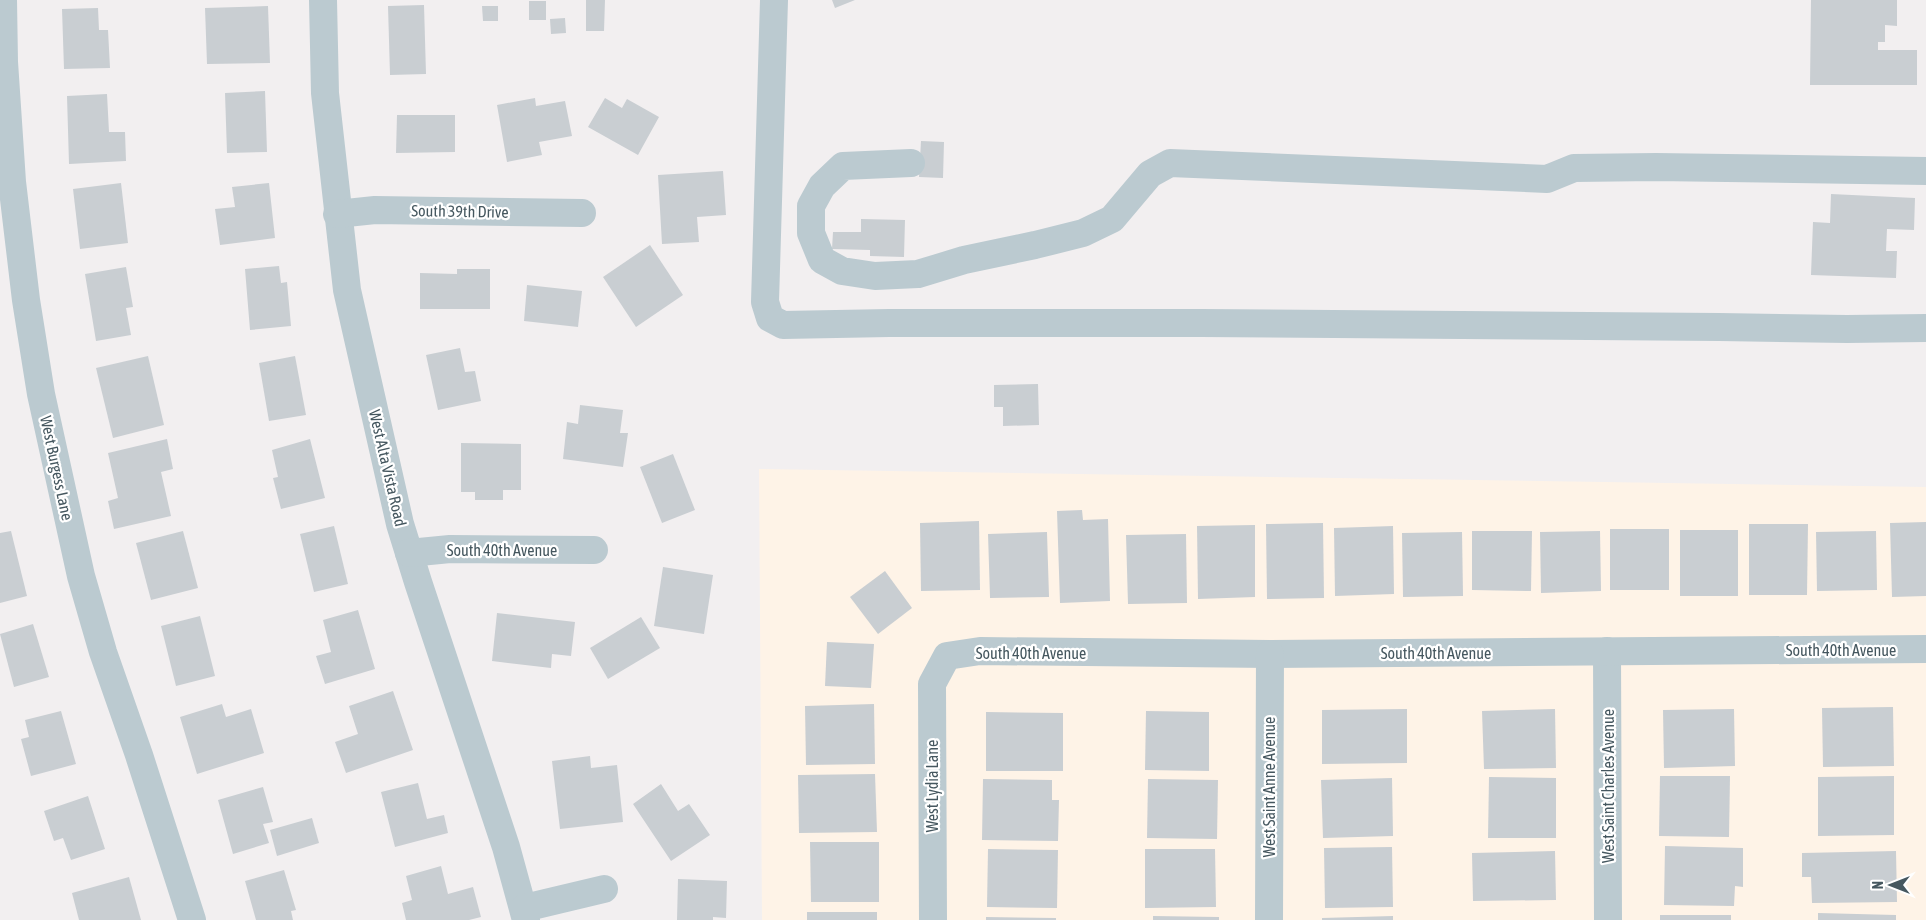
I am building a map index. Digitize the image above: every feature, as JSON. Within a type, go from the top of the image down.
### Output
[{"type":"street","name":"West Burgess Lane","points":[[3,0],[4,62],[12,182],[26,300],[41,394],[81,576],[103,652],[139,755],[192,920]]},
{"type":"street","name":"West Alta Vista Road","points":[[323,0],[325,93],[337,214],[347,290],[400,524],[506,847],[525,914]]},
{"type":"street","points":[[774,0],[765,302],[770,318],[783,325],[1201,323],[1719,326],[1847,329],[1926,328]]},
{"type":"street","points":[[911,163],[842,166],[822,186],[811,206],[811,234],[822,260],[842,271],[875,276],[918,274],[964,260],[1083,233],[1112,218],[1150,174],[1170,163],[1547,180],[1574,168],[1656,167],[1926,171]]},
{"type":"street","name":"South 39th Drive","points":[[337,214],[375,210],[582,213]]},
{"type":"street","name":"South 40th Avenue","points":[[409,553],[450,549],[594,550]]},
{"type":"street","name":"South 40th Avenue","points":[[947,656],[980,651],[1270,654],[1926,650]]},
{"type":"street","name":"West Saint Charles Avenue","points":[[1607,651],[1608,920]]},
{"type":"street","name":"West Saint Anne Avenue","points":[[1269,920],[1270,654]]},
{"type":"street","name":"West Lydia Lane","points":[[933,920],[932,684],[947,656]]},
{"type":"street","points":[[525,914],[604,888]]},
{"type":"shaded area","points":[[759,469],[1926,487],[1926,920],[762,920]]},
{"type":"building","points":[[586,0],[605,0],[604,31],[586,31]]},
{"type":"building","points":[[832,0],[855,0],[835,8]]},
{"type":"building","points":[[1811,0],[1897,0],[1897,26],[1885,25],[1885,42],[1878,42],[1878,50],[1917,50],[1917,85],[1810,85]]},
{"type":"building","points":[[529,1],[546,1],[546,20],[529,20]]},
{"type":"building","points":[[424,5],[426,74],[390,75],[388,6]]},
{"type":"building","points":[[268,6],[270,63],[207,64],[205,8]]},
{"type":"building","points":[[482,6],[498,6],[498,21],[483,21]]},
{"type":"building","points":[[98,8],[99,30],[108,30],[110,68],[64,69],[62,9]]},
{"type":"building","points":[[565,18],[566,33],[551,34],[550,19]]},
{"type":"building","points":[[265,91],[267,152],[227,153],[225,93]]},
{"type":"building","points":[[107,94],[109,132],[125,132],[126,161],[69,164],[67,96]]},
{"type":"building","points":[[535,98],[536,106],[565,101],[572,136],[539,142],[542,155],[507,162],[497,105]]},
{"type":"building","points":[[605,98],[622,108],[627,99],[659,117],[638,155],[588,127]]},
{"type":"building","points":[[397,115],[455,115],[455,152],[396,153]]},
{"type":"building","points":[[921,141],[944,142],[943,178],[919,177]]},
{"type":"building","points":[[723,171],[726,215],[697,217],[699,242],[662,244],[658,175]]},
{"type":"building","points":[[121,183],[128,243],[80,249],[73,189]]},
{"type":"building","points":[[269,183],[275,238],[220,245],[215,209],[235,207],[232,187]]},
{"type":"building","points":[[1831,194],[1915,198],[1914,230],[1887,229],[1886,251],[1897,251],[1896,278],[1811,275],[1813,222],[1830,223]]},
{"type":"building","points":[[861,219],[905,220],[904,257],[870,256],[870,250],[832,249],[833,232],[861,232]]},
{"type":"building","points":[[650,245],[683,295],[636,327],[603,277]]},
{"type":"building","points":[[279,266],[281,283],[287,282],[291,326],[250,330],[245,269]]},
{"type":"building","points":[[126,267],[133,307],[126,308],[131,335],[96,341],[85,274]]},
{"type":"building","points":[[457,269],[490,269],[490,309],[420,309],[420,273],[457,274]]},
{"type":"building","points":[[527,285],[582,291],[578,327],[524,321]]},
{"type":"building","points":[[460,348],[465,372],[475,371],[481,401],[438,410],[426,355]]},
{"type":"building","points":[[148,356],[164,425],[113,438],[96,368]]},
{"type":"building","points":[[295,356],[306,415],[269,421],[259,363]]},
{"type":"building","points":[[1038,384],[1039,425],[1003,426],[1003,407],[994,407],[994,385]]},
{"type":"building","points":[[580,405],[623,410],[620,433],[628,433],[623,467],[563,459],[567,422],[578,424]]},
{"type":"building","points":[[167,439],[173,469],[161,472],[171,516],[114,529],[108,501],[118,498],[108,453]]},
{"type":"building","points":[[310,439],[325,498],[281,509],[273,478],[278,477],[272,450]]},
{"type":"building","points":[[461,443],[521,444],[521,490],[503,490],[503,500],[475,500],[475,492],[461,492]]},
{"type":"building","points":[[673,454],[695,510],[662,523],[640,467]]},
{"type":"building","points":[[1082,510],[1083,520],[1108,519],[1110,601],[1060,603],[1057,511]]},
{"type":"building","points":[[979,521],[980,590],[921,591],[920,523]]},
{"type":"building","points":[[1926,522],[1926,596],[1892,597],[1890,523]]},
{"type":"building","points":[[1323,523],[1324,598],[1267,599],[1266,524]]},
{"type":"building","points":[[1749,524],[1808,524],[1807,595],[1749,595]]},
{"type":"building","points":[[1255,525],[1255,597],[1198,599],[1197,526]]},
{"type":"building","points":[[334,526],[348,584],[314,592],[300,534]]},
{"type":"building","points":[[1393,526],[1394,594],[1335,596],[1334,528]]},
{"type":"building","points":[[1610,529],[1669,529],[1669,590],[1610,590]]},
{"type":"building","points":[[1680,530],[1738,530],[1738,596],[1680,596]]},
{"type":"building","points":[[11,531],[27,596],[0,603],[0,533]]},
{"type":"building","points":[[183,531],[198,588],[151,600],[136,543]]},
{"type":"building","points":[[1472,531],[1532,531],[1531,591],[1472,590]]},
{"type":"building","points":[[1600,531],[1601,591],[1541,593],[1540,532]]},
{"type":"building","points":[[1876,531],[1877,590],[1817,591],[1816,532]]},
{"type":"building","points":[[1047,532],[1049,597],[990,598],[988,534]]},
{"type":"building","points":[[1462,532],[1463,596],[1403,597],[1402,533]]},
{"type":"building","points":[[1186,534],[1187,603],[1128,604],[1126,535]]},
{"type":"building","points":[[663,567],[713,575],[704,634],[654,626]]},
{"type":"building","points":[[885,571],[912,608],[878,634],[850,597]]},
{"type":"building","points":[[358,610],[375,669],[325,684],[316,656],[331,652],[323,620]]},
{"type":"building","points":[[497,613],[575,622],[571,656],[552,654],[551,668],[492,661]]},
{"type":"building","points":[[200,616],[215,676],[176,686],[161,626]]},
{"type":"building","points":[[641,617],[660,648],[608,679],[590,648]]},
{"type":"building","points":[[33,624],[49,677],[14,687],[0,634]]},
{"type":"building","points":[[827,642],[874,644],[871,688],[825,686]]},
{"type":"building","points":[[393,691],[413,750],[346,773],[335,742],[358,734],[349,706]]},
{"type":"building","points":[[222,704],[226,717],[251,709],[264,753],[197,774],[180,717]]},
{"type":"building","points":[[874,704],[875,764],[806,765],[805,706]]},
{"type":"building","points":[[1893,707],[1894,766],[1823,767],[1822,708]]},
{"type":"building","points":[[1407,709],[1407,763],[1322,764],[1322,710]]},
{"type":"building","points":[[1555,709],[1556,768],[1484,769],[1482,711]]},
{"type":"building","points":[[1734,709],[1735,766],[1664,768],[1663,710]]},
{"type":"building","points":[[61,711],[76,764],[31,776],[21,739],[29,737],[25,720]]},
{"type":"building","points":[[1146,711],[1209,712],[1209,771],[1145,770]]},
{"type":"building","points":[[986,712],[1063,713],[1063,771],[986,771]]},
{"type":"building","points":[[590,756],[591,768],[617,765],[623,822],[560,829],[552,761]]},
{"type":"building","points":[[875,774],[877,832],[799,833],[798,775]]},
{"type":"building","points":[[1660,776],[1730,776],[1729,837],[1659,836]]},
{"type":"building","points":[[1894,776],[1894,835],[1818,836],[1818,777]]},
{"type":"building","points":[[1489,777],[1556,778],[1556,838],[1488,838]]},
{"type":"building","points":[[1392,778],[1393,836],[1323,838],[1321,780]]},
{"type":"building","points":[[983,779],[1052,780],[1052,800],[1059,800],[1058,841],[982,840]]},
{"type":"building","points":[[1148,779],[1218,780],[1217,839],[1147,838]]},
{"type":"building","points":[[418,783],[427,819],[444,815],[448,833],[395,847],[381,792]]},
{"type":"building","points":[[661,784],[678,811],[689,804],[710,835],[671,861],[633,804]]},
{"type":"building","points":[[263,787],[273,822],[263,824],[269,843],[233,854],[218,800]]},
{"type":"building","points":[[88,796],[105,849],[71,860],[63,838],[54,841],[44,811]]},
{"type":"building","points":[[312,818],[319,843],[277,856],[270,830]]},
{"type":"building","points":[[810,842],[879,842],[879,902],[811,902]]},
{"type":"building","points":[[1665,846],[1743,848],[1743,887],[1735,886],[1734,906],[1664,905]]},
{"type":"building","points":[[1392,847],[1393,907],[1325,908],[1324,848]]},
{"type":"building","points":[[988,849],[1058,850],[1057,908],[987,907]]},
{"type":"building","points":[[1145,849],[1215,849],[1216,907],[1145,908]]},
{"type":"building","points":[[1555,851],[1556,900],[1473,901],[1472,853]]},
{"type":"building","points":[[1896,851],[1897,902],[1812,903],[1811,877],[1802,877],[1802,853]]},
{"type":"building","points":[[441,866],[448,894],[473,887],[481,917],[469,920],[406,920],[402,903],[412,900],[406,876]]},
{"type":"building","points":[[284,870],[296,910],[291,911],[293,920],[256,920],[245,881]]},
{"type":"building","points":[[129,877],[141,920],[79,920],[72,893]]},
{"type":"building","points":[[678,879],[727,881],[726,918],[713,917],[713,920],[677,920]]},
{"type":"building","points":[[807,912],[877,912],[877,920],[807,920]]},
{"type":"building","points":[[1818,913],[1896,915],[1896,920],[1818,920]]},
{"type":"building","points":[[1660,915],[1731,915],[1731,920],[1660,920]]},
{"type":"building","points":[[1153,916],[1219,917],[1219,920],[1153,920]]},
{"type":"building","points":[[1393,916],[1393,920],[1322,920],[1322,918]]},
{"type":"building","points":[[986,917],[1056,918],[1056,920],[986,920]]}]
